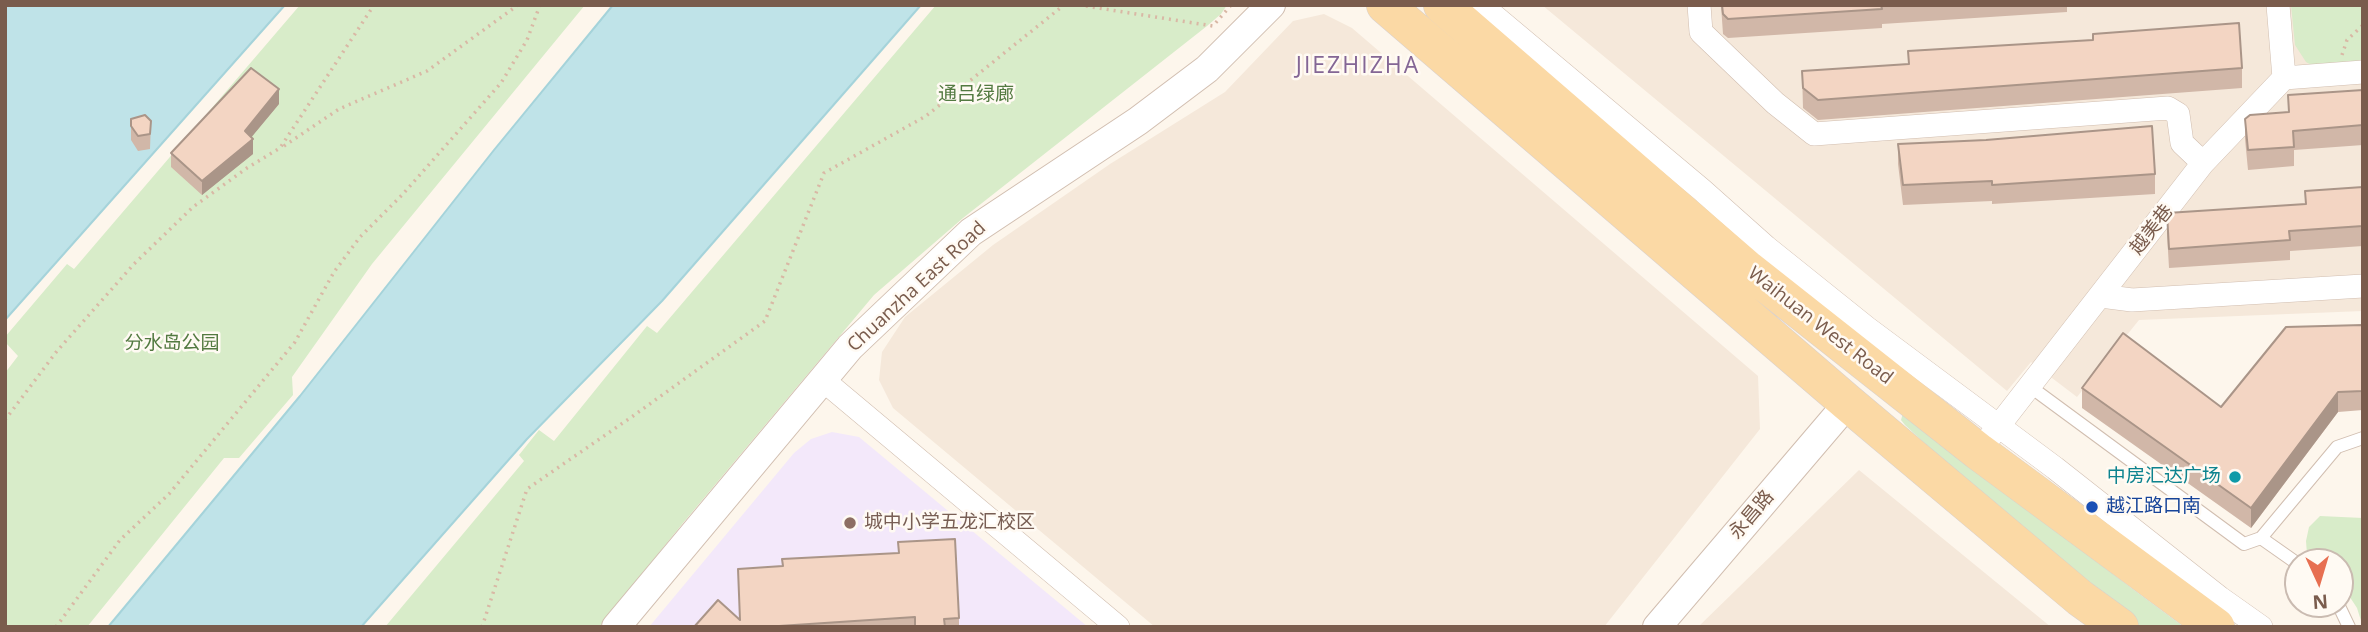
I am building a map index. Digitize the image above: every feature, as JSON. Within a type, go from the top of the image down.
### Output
[{"type":"main road","name":"Waihuan West Road","points":[[1385,5],[1848,403],[2080,598],[2120,627]]},
{"type":"main road","name":"Waihuan West Road","points":[[1442,5],[1746,268],[1989,439],[2216,627]]},
{"type":"street","name":"Chuanzha East Road","points":[[616,627],[850,347],[971,232],[1138,121],[1197,77],[1271,5]]},
{"type":"street","points":[[1481,5],[1766,247],[1867,328],[1989,439],[2261,627]]},
{"type":"street","points":[[1699,5],[1701,32],[1775,103],[1814,134],[2168,108],[2178,114],[2182,143],[2203,163]]},
{"type":"street","points":[[2278,5],[2284,78],[2363,72]]},
{"type":"street","name":"越美巷","points":[[1989,439],[2028,385],[2101,296],[2203,163],[2284,78]]},
{"type":"street","points":[[2101,296],[2132,300],[2363,286]]},
{"type":"street","points":[[823,380],[1118,627]]},
{"type":"street","name":"永昌路","points":[[1657,627],[1848,403]]},
{"type":"lane","points":[[2028,385],[2244,544],[2261,538],[2337,447],[2363,438]]},
{"type":"lane","points":[[2261,538],[2284,554]]},
{"type":"path","points":[[280,148],[374,5]]},
{"type":"path","points":[[5,420],[57,351],[134,264],[194,206],[247,168],[339,109],[427,71],[518,5]]},
{"type":"path","points":[[56,627],[120,540],[169,494],[295,342],[334,272],[360,237],[403,194],[501,83],[527,40],[540,5]]},
{"type":"path","points":[[482,627],[527,489],[765,321],[824,173],[926,116],[1064,5]]},
{"type":"path","points":[[1079,5],[1213,26],[1231,5]]},
{"type":"path","points":[[2341,60],[2347,40],[2363,26]]},
{"type":"shaded area","points":[[1542,5],[2363,5],[2363,311],[2139,320],[2077,397],[2031,362],[2007,391]]},
{"type":"shaded area","points":[[1324,14],[1352,28],[1758,376],[1760,429],[1604,627],[1155,627],[893,408],[879,380],[882,352],[905,317],[993,245],[1110,164],[1225,92],[1293,21]]},
{"type":"shaded area","name":"城中小学五龙汇校区","points":[[832,432],[859,437],[1088,627],[649,627],[794,453],[811,439]]},
{"type":"shaded area","points":[[1859,470],[2051,627],[1698,627]]},
{"type":"green space","name":"分水岛公园","points":[[300,5],[585,5],[372,264],[292,377],[293,395],[239,458],[224,458],[87,627],[5,627],[5,373],[18,356],[5,342],[5,337],[67,264],[74,269]]},
{"type":"green space","name":"通吕绿廊","points":[[936,5],[1227,5],[1207,26],[963,218],[874,295],[599,627],[385,627],[524,461],[519,455],[539,430],[554,441],[647,326],[657,333]]},
{"type":"green space","points":[[2291,5],[2363,5],[2363,66],[2313,66],[2306,62],[2295,45]]},
{"type":"green space","points":[[1903,413],[2184,627],[2142,627],[2098,594],[1961,477],[1905,425],[1901,420]]},
{"type":"green space","points":[[2320,516],[2363,518],[2363,627],[2354,603],[2354,548],[2307,548],[2309,527]]},
{"type":"water","points":[[5,5],[285,5],[5,320]]},
{"type":"water","points":[[613,5],[921,5],[662,301],[527,439],[361,627],[108,627],[300,396],[494,150]]},
{"type":"building","points":[[1722,5],[1881,5],[1882,9],[1728,19],[1723,14]]},
{"type":"building","points":[[2239,23],[2242,68],[1818,100],[1803,88],[1802,71],[1909,64],[1908,51],[2093,40],[2093,34]]},
{"type":"building","points":[[251,68],[279,89],[245,131],[253,139],[202,181],[171,153]]},
{"type":"building","points":[[2363,90],[2363,125],[2293,131],[2294,147],[2248,150],[2245,119],[2250,115],[2289,112],[2288,95]]},
{"type":"building","points":[[145,115],[151,121],[150,134],[138,136],[131,126],[131,119]]},
{"type":"building","points":[[2152,126],[2155,174],[1992,185],[1992,181],[1903,185],[1898,144],[1986,140]]},
{"type":"building","points":[[2363,187],[2363,226],[2289,231],[2290,240],[2169,249],[2167,213],[2306,204],[2305,191]]},
{"type":"building","name":"中房汇达广场","points":[[2363,325],[2363,391],[2338,392],[2251,508],[2082,388],[2123,333],[2221,407],[2286,327]]},
{"type":"building","points":[[955,539],[959,618],[944,619],[945,627],[915,627],[915,617],[764,627],[694,627],[718,600],[740,620],[738,569],[783,566],[782,559],[899,553],[898,542]]},
{"type":"place","name":"中房汇达广场","points":[[2235,477]]},
{"type":"place","name":"越江路口南","points":[[2092,507]]},
{"type":"place","name":"城中小学五龙汇校区","points":[[850,523]]},
{"type":"district","name":"JIEZHIZHA","points":[[1358,66]]}]
